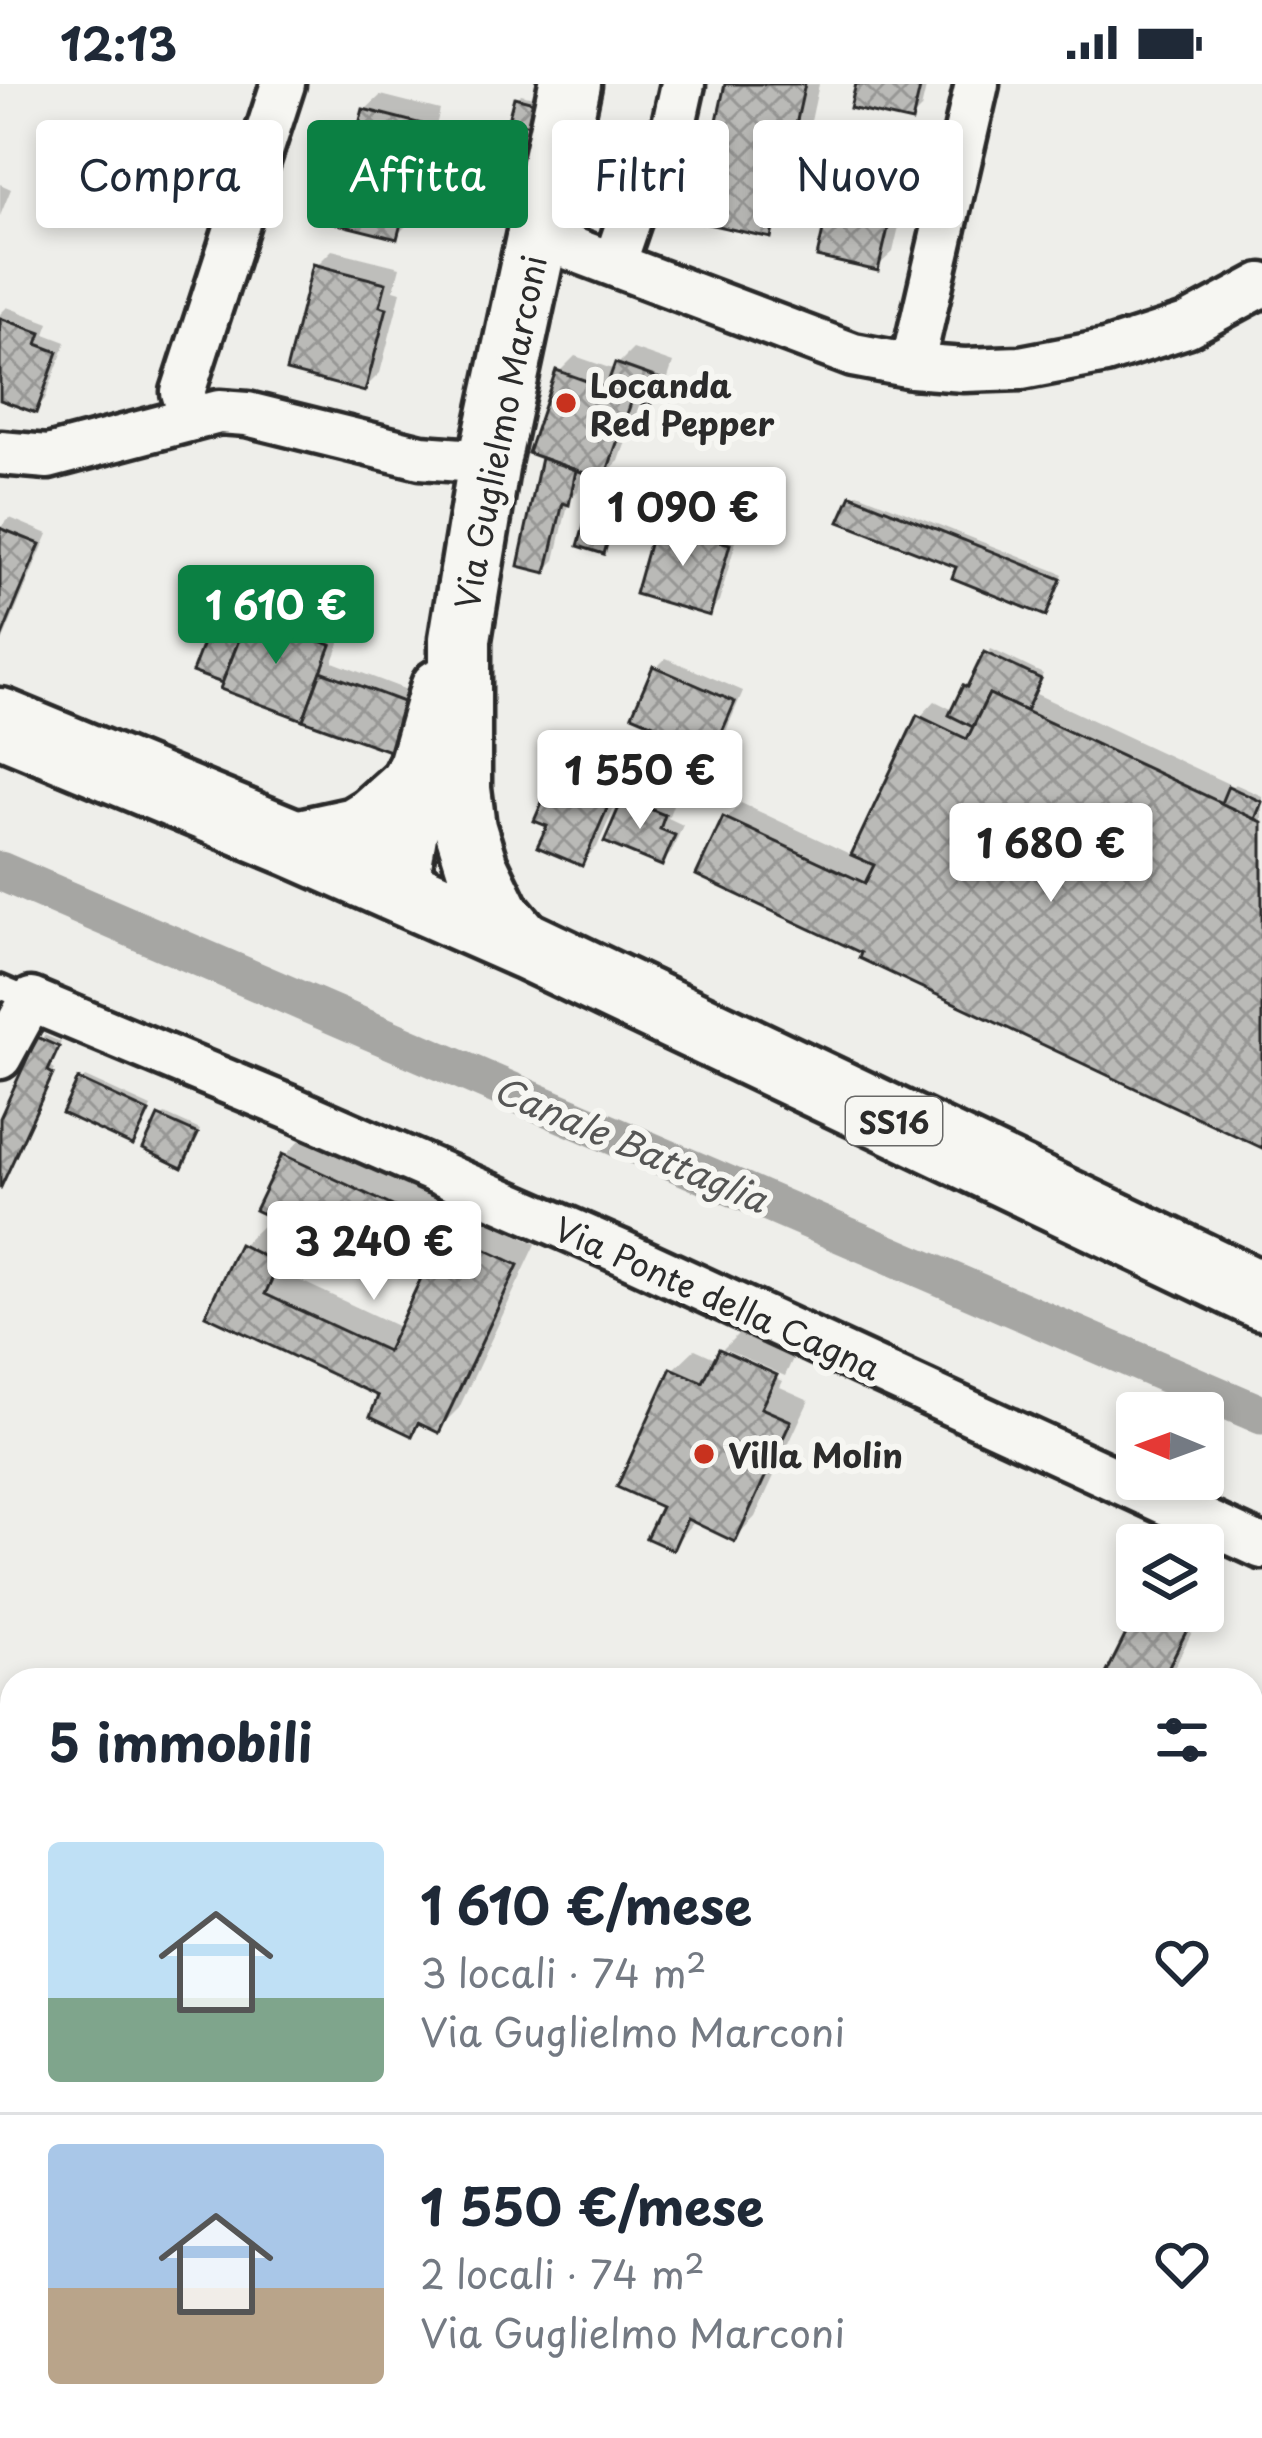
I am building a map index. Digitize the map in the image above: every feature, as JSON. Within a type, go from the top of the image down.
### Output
[{"type":"main road","name":"SS16","points":[[0,722],[527,946],[1262,1296]]},
{"type":"street","points":[[191,419],[182,392],[283,84]]},
{"type":"street","name":"Via Guglielmo Marconi","points":[[405,893],[408,823],[435,786],[489,462],[570,84]]},
{"type":"street","points":[[614,265],[632,212],[658,192],[683,84]]},
{"type":"street","points":[[912,366],[977,84]]},
{"type":"street","points":[[536,238],[853,355],[964,370],[1021,368],[1105,352],[1186,326],[1262,285]]},
{"type":"street","points":[[0,453],[48,457],[219,412],[247,414],[421,457],[489,462]]},
{"type":"street","points":[[291,842],[355,828],[435,786]]},
{"type":"street","name":"Via Guglielmo Marconi","points":[[435,786],[465,828],[500,914],[527,946]]},
{"type":"street","name":"Via Ponte della Cagna","points":[[0,1057],[15,993],[621,1252],[1262,1546]]},
{"type":"building","points":[[725,84],[805,84],[797,120],[753,120],[753,228],[773,228],[771,238],[726,228],[729,120],[717,120]]},
{"type":"building","points":[[856,84],[921,84],[912,120],[850,108]]},
{"type":"building","points":[[514,97],[534,102],[529,125],[528,120],[508,120]]},
{"type":"building","points":[[363,109],[406,120],[360,120]]},
{"type":"building","points":[[353,228],[400,228],[397,239]]},
{"type":"building","points":[[824,228],[888,228],[878,271],[817,257]]},
{"type":"building","points":[[313,264],[386,283],[380,306],[387,308],[365,392],[286,371]]},
{"type":"building","points":[[0,318],[41,333],[37,344],[58,352],[36,413],[0,400]]},
{"type":"building","points":[[615,363],[660,379],[650,406],[632,400],[604,480],[528,453],[556,370],[606,388]]},
{"type":"building","points":[[541,458],[576,470],[546,573],[518,566]]},
{"type":"building","points":[[596,485],[622,494],[604,554],[578,546]]},
{"type":"building","points":[[851,495],[1061,579],[1046,616],[952,578],[956,567],[839,522]]},
{"type":"building","points":[[655,523],[730,544],[710,616],[635,594]]},
{"type":"building","points":[[0,528],[40,544],[0,641]]},
{"type":"building","points":[[227,580],[258,591],[222,683],[192,672]]},
{"type":"building","points":[[249,614],[331,645],[303,720],[220,689]]},
{"type":"building","points":[[984,652],[1041,679],[1026,711],[989,694],[973,727],[949,715]]},
{"type":"building","points":[[653,666],[735,702],[714,750],[632,715]]},
{"type":"building","points":[[321,671],[403,702],[392,752],[303,720]]},
{"type":"building","points":[[989,694],[1262,822],[1262,1148],[859,958],[861,953],[696,875],[723,817],[865,883],[874,865],[851,855],[917,715],[967,739]]},
{"type":"building","points":[[566,747],[623,772],[582,866],[537,847],[547,826],[534,821]]},
{"type":"building","points":[[1228,786],[1262,802],[1255,819],[1221,803]]},
{"type":"building","points":[[623,798],[665,815],[660,829],[675,835],[662,866],[604,842]]},
{"type":"building","points":[[37,1037],[59,1047],[48,1071],[53,1074],[0,1189],[0,1118]]},
{"type":"building","points":[[78,1079],[149,1112],[133,1146],[62,1113]]},
{"type":"building","points":[[158,1116],[198,1134],[182,1168],[143,1149]]},
{"type":"building","points":[[282,1154],[518,1265],[439,1433],[418,1423],[412,1436],[370,1416],[378,1396],[205,1315],[239,1244],[279,1264],[265,1294],[387,1351],[429,1261],[309,1204],[297,1230],[255,1210]]},
{"type":"building","name":"Villa Molin","points":[[719,1349],[777,1375],[761,1408],[791,1421],[735,1542],[687,1519],[673,1550],[646,1538],[661,1507],[617,1487],[671,1368],[703,1382]]},
{"type":"building","points":[[1127,1632],[1186,1632],[1168,1668],[1109,1668]]},
{"type":"waterway","name":"Canale Battaglia","points":[[0,871],[1262,1415]]},
{"type":"place","name":"Locanda Red Pepper","points":[[566,403]]},
{"type":"place","name":"Villa Molin","points":[[704,1454]]}]
